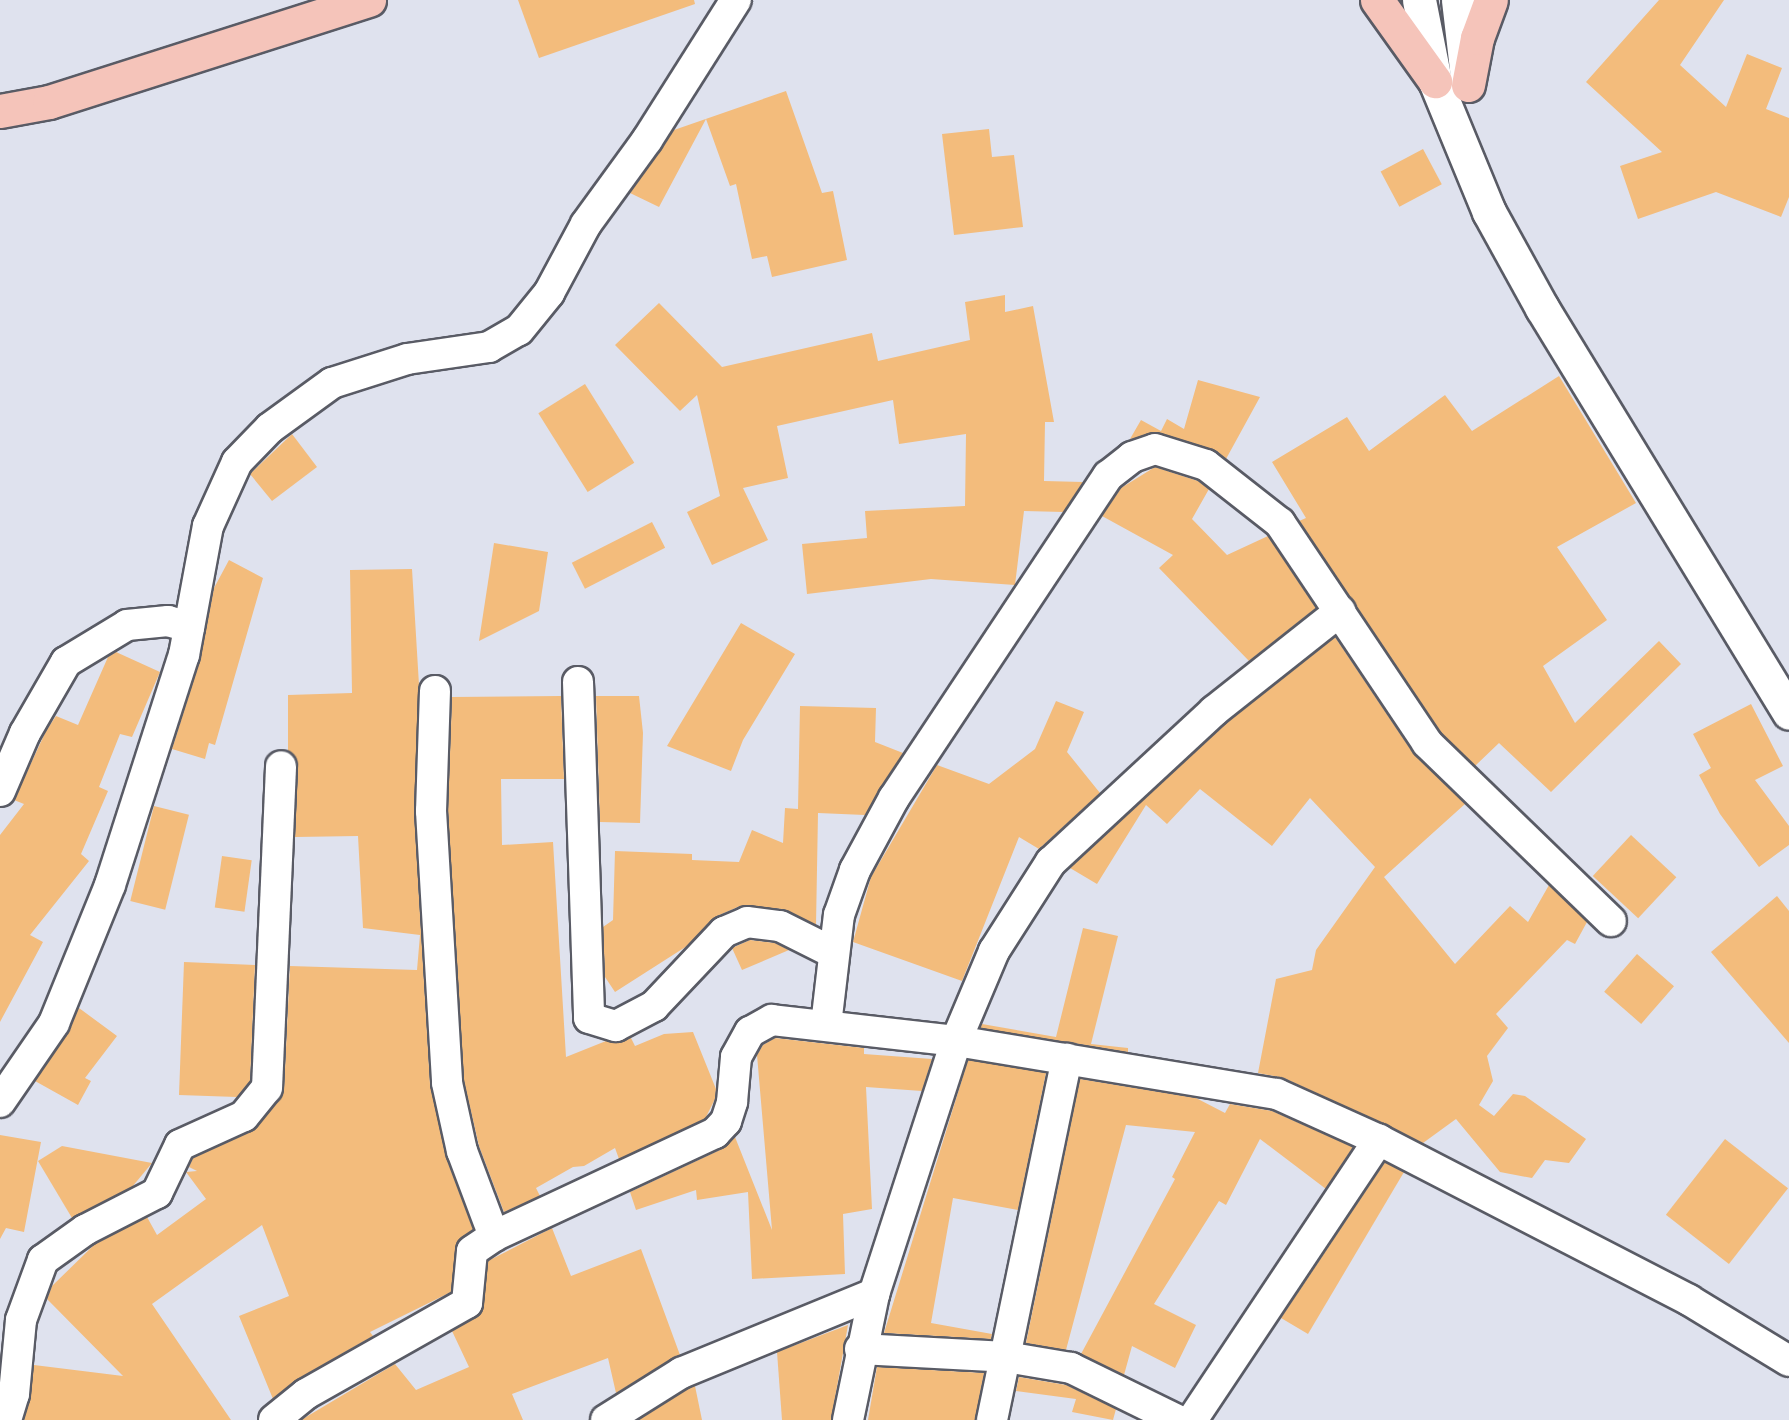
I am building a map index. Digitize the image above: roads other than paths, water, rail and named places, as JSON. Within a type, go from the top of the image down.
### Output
[{"type":"main road","points":[[0,111],[49,102],[369,0]]},
{"type":"main road","points":[[1377,0],[1435,81]]},
{"type":"main road","points":[[1468,85],[1477,38],[1491,0]]},
{"type":"street","points":[[0,1102],[54,1023],[110,885],[189,627],[208,526],[237,462],[270,428],[332,383],[407,359],[489,347],[519,330],[549,293],[586,224],[647,140],[736,0]]},
{"type":"street","points":[[1419,0],[1435,81],[1465,148],[1489,212],[1542,308],[1789,712]]},
{"type":"street","points":[[1458,0],[1468,85],[1465,148]]},
{"type":"street","points":[[826,1025],[832,952],[839,915],[855,870],[894,798],[1108,476],[1132,457],[1155,449],[1181,453],[1229,479],[1280,523],[1427,743],[1611,921]]},
{"type":"street","points":[[848,1420],[860,1349],[874,1294],[956,1041],[994,951],[1051,862],[1214,711],[1340,611]]},
{"type":"street","points":[[0,791],[25,733],[66,662],[127,626],[168,621],[189,627]]},
{"type":"street","points":[[578,682],[588,1018],[616,1026],[654,1006],[724,932],[747,922],[780,926],[832,952]]},
{"type":"street","points":[[435,691],[431,812],[447,1083],[462,1151],[494,1236]]},
{"type":"street","points":[[6,1420],[14,1394],[21,1320],[43,1260],[85,1230],[157,1193],[180,1145],[244,1116],[267,1088],[282,766]]},
{"type":"street","points":[[274,1420],[306,1394],[467,1303],[472,1251],[494,1236],[715,1133],[726,1121],[736,1057],[750,1032],[772,1020],[956,1041],[1277,1094],[1379,1140],[1689,1300],[1789,1361]]},
{"type":"street","points":[[992,1420],[1067,1059]]},
{"type":"street","points":[[1192,1420],[1379,1140]]},
{"type":"street","points":[[606,1420],[681,1373],[874,1294]]},
{"type":"street","points":[[860,1349],[1006,1357],[1071,1368],[1177,1420]]}]
